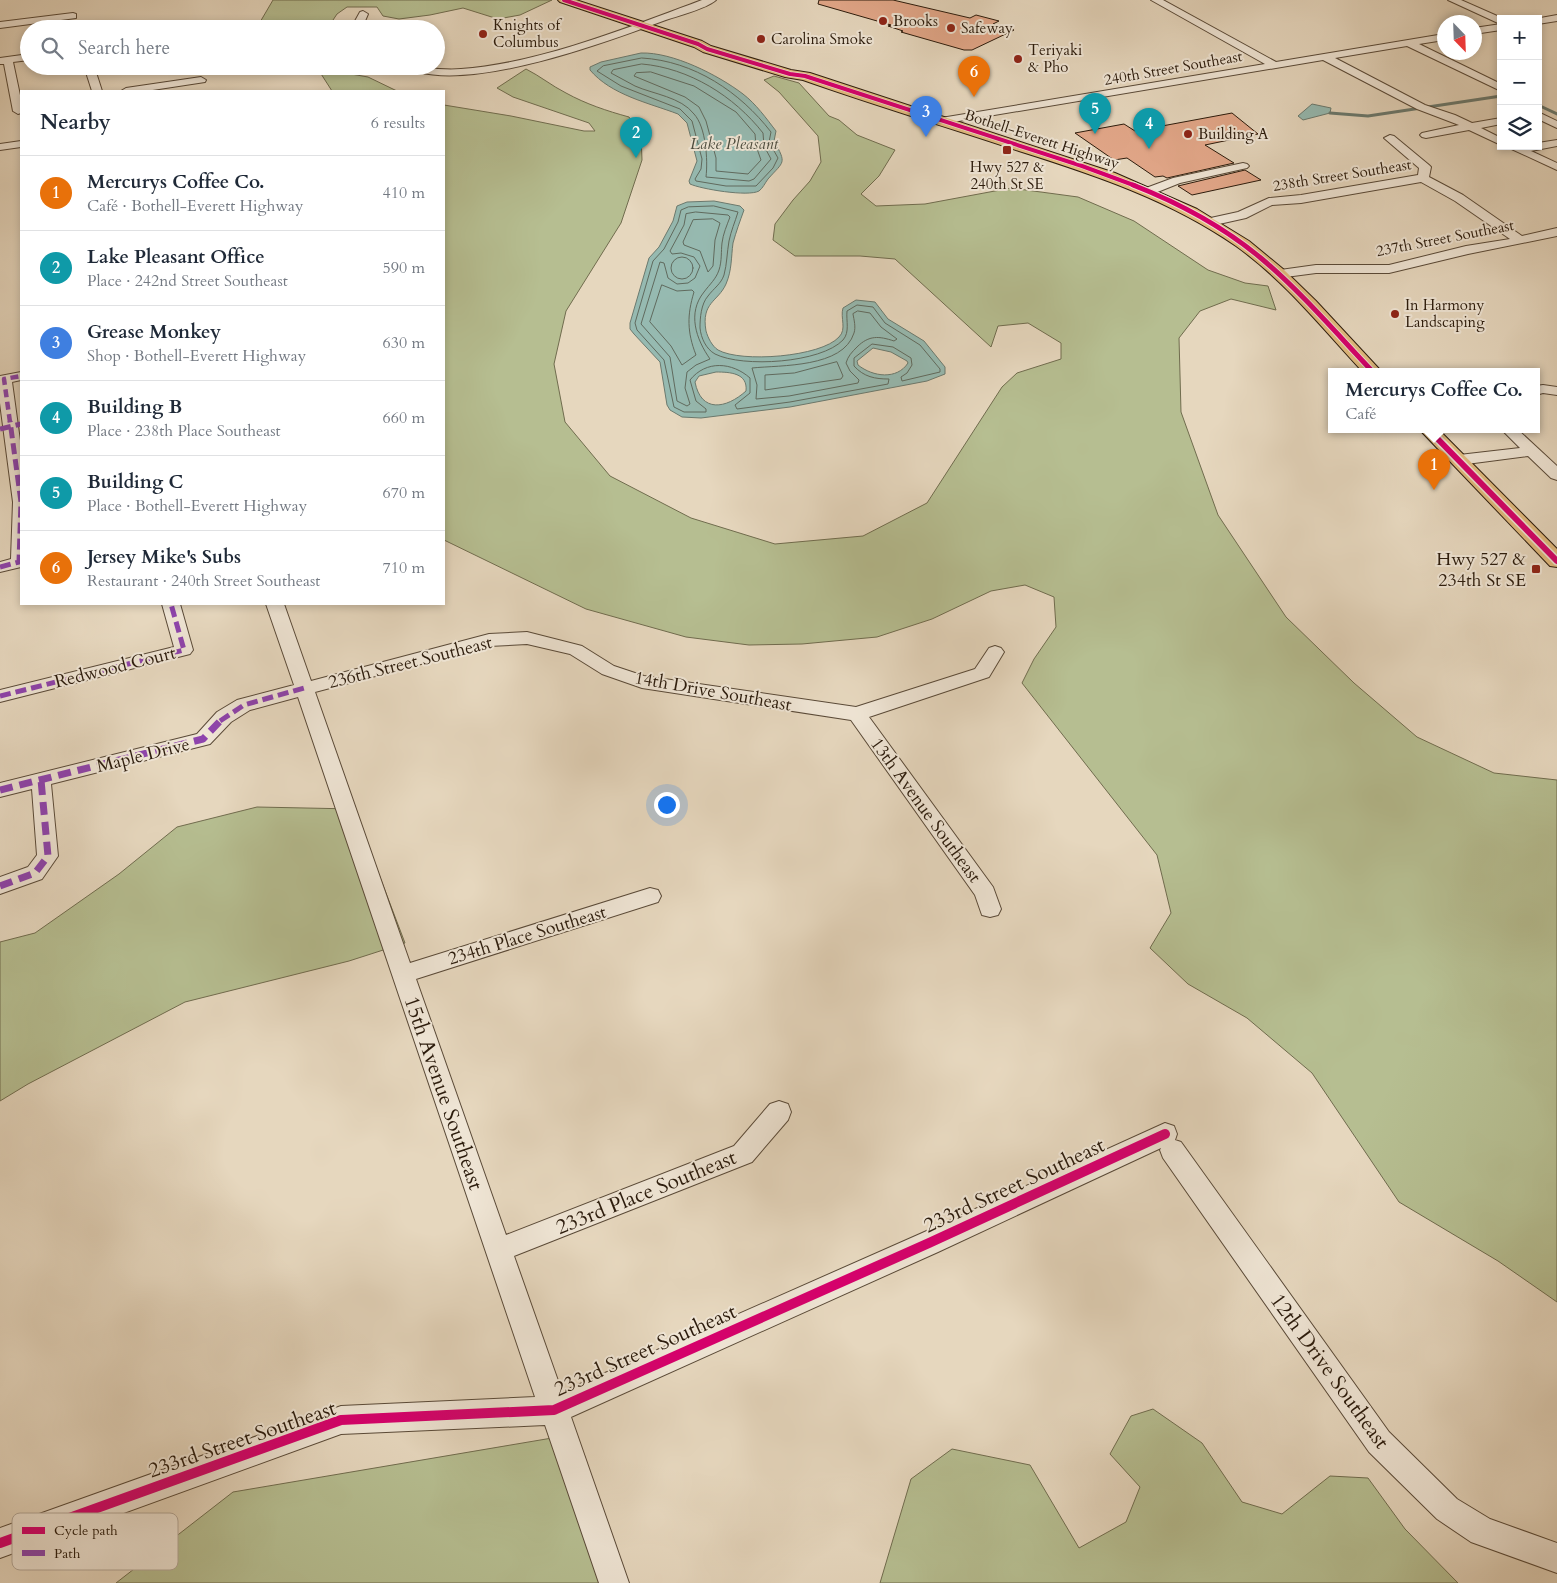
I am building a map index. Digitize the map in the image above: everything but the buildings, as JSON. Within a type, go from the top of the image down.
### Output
[{"type":"main road","name":"Bothell-Everett Highway","points":[[564,0],[698,44],[714,45],[798,70],[805,76],[1106,174],[1150,191],[1210,222],[1242,243],[1278,274],[1369,368]]},
{"type":"main road","points":[[1432,433],[1557,561]]},
{"type":"street","points":[[445,72],[498,68],[614,36],[711,0]]},
{"type":"street","points":[[1156,0],[1276,66]]},
{"type":"street","points":[[1453,0],[1497,19]]},
{"type":"street","points":[[28,20],[72,12],[74,20]]},
{"type":"street","points":[[361,20],[363,14]]},
{"type":"street","points":[[1542,20],[1557,18]]},
{"type":"street","points":[[0,25],[20,21]]},
{"type":"street","points":[[1482,30],[1497,28]]},
{"type":"street","name":"240th Street Southeast","points":[[941,121],[1437,37]]},
{"type":"street","points":[[1409,43],[1497,86]]},
{"type":"street","name":"240th Street Southeast","points":[[1291,63],[1344,54]]},
{"type":"street","points":[[18,111],[4,60],[20,58]]},
{"type":"street","points":[[1327,58],[1425,108],[1451,117],[1497,140]]},
{"type":"street","points":[[92,75],[98,90]]},
{"type":"street","points":[[133,90],[201,80]]},
{"type":"street","points":[[1542,118],[1557,125]]},
{"type":"street","points":[[1426,135],[1497,122]]},
{"type":"street","points":[[1390,138],[1425,167],[1423,178],[1459,198],[1520,240]]},
{"type":"street","points":[[1542,145],[1557,143]]},
{"type":"street","points":[[0,147],[20,144]]},
{"type":"street","points":[[1519,150],[1557,167]]},
{"type":"street","points":[[1150,191],[1176,180],[1244,166]]},
{"type":"street","name":"238th Street Southeast","points":[[1210,222],[1242,215],[1269,202],[1301,199],[1423,178]]},
{"type":"street","name":"237th Street Southeast","points":[[1278,274],[1316,269],[1389,268],[1557,232]]},
{"type":"street","points":[[20,376],[4,379],[20,494]]},
{"type":"street","points":[[1540,390],[1557,391]]},
{"type":"street","points":[[1513,433],[1557,475]]},
{"type":"street","points":[[1459,460],[1531,451]]},
{"type":"street","points":[[0,567],[19,562],[20,532]]},
{"type":"street","name":"Redwood Court","points":[[0,696],[184,650],[171,605]]},
{"type":"street","name":"15th Avenue Southeast","points":[[275,605],[614,1583]]},
{"type":"street","name":"236th Street Southeast","points":[[304,688],[489,640],[527,638],[576,650]]},
{"type":"street","name":"14th Drive Southeast","points":[[576,650],[608,670],[642,682],[857,714]]},
{"type":"street","points":[[857,714],[982,672],[995,652]]},
{"type":"street","name":"Maple Drive","points":[[0,790],[203,740],[224,718],[244,705],[304,688]]},
{"type":"street","name":"13th Avenue Southeast","points":[[857,714],[985,893],[990,909]]},
{"type":"street","points":[[0,886],[35,873],[48,856],[41,780]]},
{"type":"street","name":"234th Place Southeast","points":[[403,974],[650,896]]},
{"type":"street","name":"233rd Place Southeast","points":[[499,1250],[743,1154],[779,1112]]},
{"type":"street","name":"233rd Street Southeast","points":[[83,1513],[342,1420],[554,1410],[929,1243],[1169,1142]]},
{"type":"street","name":"12th Drive Southeast","points":[[1169,1142],[1379,1442],[1447,1509],[1482,1531],[1557,1558]]},
{"type":"street","name":"233rd Street Southeast","points":[[0,1543],[12,1539]]},
{"type":"green space","points":[[273,0],[552,0],[520,15],[498,19],[463,8],[399,19],[383,16],[377,7],[347,7],[337,14],[333,20],[261,20]]},
{"type":"green space","points":[[526,69],[581,101],[629,117],[641,135],[642,160],[621,223],[566,311],[554,364],[565,422],[610,476],[691,518],[775,544],[863,536],[927,503],[1002,387],[1017,373],[1061,359],[1061,343],[1028,323],[998,326],[991,347],[895,259],[860,256],[795,256],[773,240],[775,224],[810,181],[821,162],[818,136],[779,92],[764,80],[774,76],[799,83],[829,116],[839,120],[857,135],[895,150],[879,176],[861,194],[876,206],[925,204],[1011,188],[1078,197],[1134,221],[1208,270],[1245,283],[1268,286],[1276,310],[1231,299],[1200,311],[1179,338],[1181,412],[1218,515],[1286,617],[1354,683],[1417,737],[1494,773],[1557,780],[1557,1302],[1498,1261],[1399,1202],[1312,1073],[1247,1018],[1188,984],[1150,948],[1171,913],[1157,855],[1022,683],[1034,659],[1056,627],[1054,597],[1025,585],[991,591],[932,619],[877,637],[802,644],[749,645],[686,637],[586,609],[445,540],[445,105],[584,131],[595,131],[589,123],[513,97],[497,88]]},
{"type":"green space","points":[[322,75],[357,75],[368,77],[395,90],[331,90]]},
{"type":"green space","points":[[257,807],[354,809],[405,943],[349,961],[185,1002],[28,1084],[0,1101],[0,942],[35,933],[119,874],[177,827]]},
{"type":"green space","points":[[1153,1409],[1202,1443],[1242,1502],[1282,1514],[1330,1476],[1368,1478],[1405,1529],[1458,1583],[880,1583],[911,1479],[952,1449],[1030,1465],[1079,1548],[1126,1522],[1140,1487],[1110,1454],[1131,1416]]},
{"type":"green space","points":[[558,1437],[609,1583],[116,1583],[133,1570],[178,1570],[178,1535],[233,1492]]},
{"type":"water","name":"Lake Pleasant","points":[[641,53],[667,56],[708,72],[743,94],[761,111],[776,131],[774,141],[781,154],[782,162],[759,191],[735,193],[690,184],[689,181],[697,161],[687,123],[678,114],[619,92],[599,79],[590,70],[590,67],[601,62]]},
{"type":"water","points":[[1312,104],[1331,108],[1330,113],[1303,120],[1298,116]]},
{"type":"water","points":[[714,201],[740,206],[744,210],[733,243],[728,279],[723,290],[711,303],[706,314],[707,334],[712,344],[718,350],[729,354],[762,357],[780,356],[816,349],[830,344],[843,331],[843,308],[856,300],[875,302],[888,319],[924,341],[945,367],[945,374],[927,381],[790,407],[701,418],[682,417],[670,410],[667,405],[660,362],[630,329],[630,323],[649,258],[659,247],[673,221],[677,206],[687,202]],"holes":[[[873,348],[891,352],[908,363],[898,372],[891,374],[884,375],[871,372],[858,365],[857,361]],[[716,372],[727,372],[741,377],[746,385],[746,391],[730,402],[715,405],[708,403],[698,392],[695,382],[699,376]]]},
{"type":"waterway","points":[[1330,113],[1368,116],[1497,97]]},
{"type":"waterway","points":[[1542,107],[1557,114]]},
{"type":"marked path","points":[[20,376],[4,379],[20,495]]},
{"type":"marked path","points":[[0,429],[20,424]]},
{"type":"marked path","points":[[0,567],[19,562],[20,532]]},
{"type":"marked path","points":[[0,696],[184,650],[171,605]]},
{"type":"marked path","points":[[0,790],[203,739],[224,717],[244,705],[304,688]]},
{"type":"marked path","points":[[0,886],[35,873],[48,856],[41,780]]},
{"type":"cycle path","points":[[564,0],[698,44],[707,49],[790,74],[805,76],[1082,166],[1165,199],[1218,227],[1261,258],[1310,304],[1369,368]]},
{"type":"cycle path","points":[[1432,433],[1557,561]]},
{"type":"cycle path","points":[[83,1513],[341,1420],[554,1410],[929,1243],[1165,1134]]},
{"type":"cycle path","points":[[0,1543],[12,1539]]},
{"type":"place","name":"Brooks","points":[[883,21]]},
{"type":"place","name":"Safeway","points":[[951,28]]},
{"type":"place","name":"Knights of Columbus","points":[[483,34]]},
{"type":"place","name":"Carolina Smoke","points":[[761,39]]},
{"type":"place","name":"Teriyaki & Pho","points":[[1018,59]]},
{"type":"place","name":"Jersey Mike's Subs","points":[[974,97]]},
{"type":"place","name":"Building C","points":[[1095,134]]},
{"type":"place","name":"Building A","points":[[1188,134]]},
{"type":"place","name":"Grease Monkey","points":[[926,137]]},
{"type":"place","name":"Building B","points":[[1149,149]]},
{"type":"place","name":"Hwy 527 & 240th St SE","points":[[1007,150]]},
{"type":"place","name":"Lake Pleasant Office","points":[[636,158]]},
{"type":"place","name":"In Harmony Landscaping","points":[[1395,314]]},
{"type":"place","name":"Mercurys Coffee Co.","points":[[1434,490]]},
{"type":"place","name":"Hwy 527 & 234th St SE","points":[[1536,569]]}]
